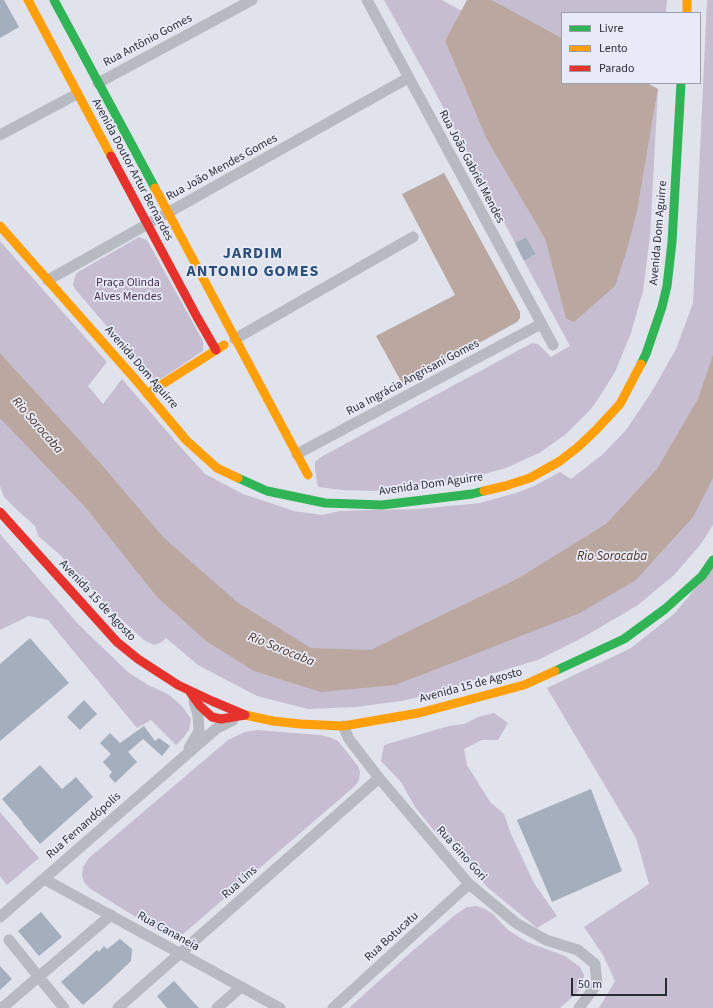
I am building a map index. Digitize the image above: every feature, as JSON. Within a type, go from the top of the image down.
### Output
[{"type":"main road","name":"Avenida Doutor Artur Bernardes","points":[[28,0],[216,350]]},
{"type":"main road","name":"Avenida Doutor Artur Bernardes","points":[[54,0],[308,475]]},
{"type":"main road","points":[[686,12],[688,0]]},
{"type":"main road","name":"Avenida Dom Aguirre","points":[[0,226],[186,440],[217,468],[267,491],[325,503],[382,505],[472,494],[530,478],[560,461],[578,447],[620,404],[646,354],[662,307],[667,286],[672,242],[681,84]]},
{"type":"main road","points":[[147,394],[235,339]]},
{"type":"main road","name":"Avenida 15 de Agosto","points":[[0,512],[117,642],[138,659],[189,691],[212,701],[230,714],[300,724],[343,726],[419,713],[524,685],[624,640],[665,609],[702,576],[713,560]]},
{"type":"main road","name":"Avenida 15 de Agosto","points":[[189,691],[200,706],[212,717],[221,719],[230,714]]},
{"type":"street","name":"Rua Antônio Gomes","points":[[98,83],[252,0]]},
{"type":"street","name":"Rua João Gabriel Mendes","points":[[367,0],[553,345]]},
{"type":"street","name":"Rua João Mendes Gomes","points":[[48,280],[408,78]]},
{"type":"street","points":[[0,135],[78,94]]},
{"type":"street","points":[[235,339],[413,237]]},
{"type":"street","name":"Rua Ingrácia Angrisani Gomes","points":[[297,454],[541,324]]},
{"type":"street","points":[[189,691],[198,715],[199,731]]},
{"type":"street","points":[[203,709],[212,701]]},
{"type":"street","name":"Rua Fernandópolis","points":[[186,755],[199,731],[202,722],[203,709]]},
{"type":"street","points":[[217,728],[230,714]]},
{"type":"street","name":"Rua Fernandópolis","points":[[0,917],[217,728],[245,715]]},
{"type":"street","name":"Rua Gino Gori","points":[[343,726],[349,739],[379,778],[469,884],[516,923],[546,940],[578,950],[595,964],[597,984],[579,1008]]},
{"type":"street","name":"Rua Lins","points":[[118,1008],[379,778]]},
{"type":"street","name":"Rua Cananeia","points":[[44,879],[280,1008]]},
{"type":"street","name":"Rua Botucatu","points":[[332,1008],[469,884]]},
{"type":"street","points":[[2,1008],[111,916]]},
{"type":"street","points":[[9,940],[64,1008]]},
{"type":"street","points":[[217,1008],[241,986]]},
{"type":"green space","points":[[384,0],[442,0],[462,11],[445,41],[487,140],[545,239],[566,319],[574,322],[627,250],[637,212],[658,89],[650,236],[643,291],[631,333],[615,372],[591,409],[565,435],[539,453],[506,468],[463,480],[420,487],[374,491],[342,490],[318,487],[315,462],[321,457],[532,343],[538,344],[551,357],[570,346],[524,261],[536,254],[526,237],[515,243],[427,77]]},
{"type":"green space","points":[[492,0],[667,0],[666,12],[561,12],[561,37]]},
{"type":"green space","points":[[707,0],[713,0],[713,525],[701,544],[674,575],[638,605],[582,638],[538,660],[491,674],[449,689],[402,701],[355,707],[308,709],[257,696],[198,665],[166,638],[162,642],[154,645],[144,640],[110,609],[58,553],[38,536],[35,526],[4,497],[0,486],[0,241],[107,362],[88,386],[103,404],[122,379],[205,474],[243,494],[294,511],[322,515],[340,511],[419,509],[480,503],[519,492],[560,472],[571,479],[602,455],[626,430],[651,393],[676,349],[693,303]]},
{"type":"green space","name":"Praça Olinda Alves Mendes","points":[[139,237],[147,240],[203,341],[203,351],[158,381],[149,376],[73,285],[75,276],[78,272]]},
{"type":"green space","points":[[0,534],[78,624],[128,672],[148,685],[168,694],[182,706],[191,719],[189,730],[176,745],[151,720],[137,728],[48,620],[29,616],[0,630]]},
{"type":"green space","points":[[713,567],[713,1008],[599,1008],[615,981],[603,955],[584,927],[649,884],[636,838],[547,688],[631,648],[674,614]]},
{"type":"green space","points":[[494,713],[508,723],[498,740],[482,740],[464,749],[467,765],[490,802],[504,814],[511,834],[534,883],[557,916],[537,928],[487,887],[468,864],[459,844],[440,838],[415,807],[401,782],[381,761],[384,745],[449,726],[464,724],[478,717]]},
{"type":"green space","points":[[258,730],[320,735],[338,741],[358,766],[360,772],[359,780],[355,786],[183,934],[174,936],[166,935],[89,888],[84,882],[82,875],[83,867],[89,858],[228,740],[245,732]]},
{"type":"green space","points":[[0,812],[39,858],[7,885],[0,876]]},
{"type":"green space","points":[[477,906],[493,914],[508,930],[527,942],[565,956],[580,967],[584,975],[584,983],[578,992],[560,1008],[349,1008],[455,915],[467,907]]},
{"type":"water","points":[[467,0],[492,0],[561,37],[561,84],[649,84],[658,89],[637,212],[627,250],[615,286],[574,322],[566,319],[545,239],[487,140],[445,41]]},
{"type":"water","points":[[444,173],[520,312],[520,318],[517,322],[403,385],[376,336],[455,295],[402,194]]},
{"type":"water","name":"Rio Sorocaba","points":[[0,353],[102,465],[163,537],[237,602],[311,648],[371,650],[517,579],[606,524],[657,469],[698,399],[713,355],[713,478],[693,517],[636,580],[580,613],[395,685],[321,692],[254,671],[206,641],[157,597],[86,508],[0,418]]},
{"type":"building","points":[[0,0],[4,0],[19,27],[0,38]]},
{"type":"building","points":[[526,237],[536,254],[524,261],[515,243]]},
{"type":"building","points":[[30,638],[69,683],[0,741],[0,664]]},
{"type":"building","points":[[84,700],[97,714],[80,730],[67,717]]},
{"type":"building","points":[[144,726],[155,741],[159,738],[170,746],[162,756],[143,739],[128,752],[137,762],[115,783],[109,776],[112,772],[103,762],[111,754],[100,743],[110,733],[120,743]]},
{"type":"building","points":[[40,765],[62,789],[76,777],[93,797],[40,844],[2,799]]},
{"type":"building","points":[[591,789],[622,871],[552,902],[517,820]]},
{"type":"building","points":[[41,912],[62,937],[39,956],[18,931]]},
{"type":"building","points":[[120,939],[132,949],[131,961],[83,1005],[61,982],[97,950],[99,952],[104,946],[107,949]]},
{"type":"building","points":[[0,966],[12,979],[0,990]]},
{"type":"building","points":[[174,981],[199,1008],[167,1008],[157,996]]},
{"type":"traffic: fast","points":[[54,0],[155,188]]},
{"type":"traffic: fast","points":[[641,364],[646,354],[662,307],[667,286],[672,242],[681,84]]},
{"type":"traffic: fast","points":[[238,478],[267,491],[325,503],[382,505],[472,494],[484,491]]},
{"type":"traffic: fast","points":[[555,671],[624,639],[665,609],[702,576],[713,560]]},
{"type":"traffic: slow","points":[[28,0],[111,156]]},
{"type":"traffic: slow","points":[[687,0],[687,12]]},
{"type":"traffic: slow","points":[[155,188],[308,475]]},
{"type":"traffic: slow","points":[[0,226],[135,379],[186,440],[217,468],[238,478]]},
{"type":"traffic: slow","points":[[147,394],[224,345]]},
{"type":"traffic: slow","points":[[484,491],[530,478],[560,461],[578,447],[620,404],[641,364]]},
{"type":"traffic: slow","points":[[245,715],[273,721],[343,726],[419,713],[524,685],[555,671]]},
{"type":"traffic: jam","points":[[111,156],[216,350]]},
{"type":"traffic: jam","points":[[0,512],[117,642],[138,659],[178,685],[245,715]]},
{"type":"traffic: jam","points":[[190,692],[200,706],[212,717],[221,719],[245,715]]},
{"type":"district","name":"JARDIM ANTONIO GOMES","points":[[253,263]]}]
